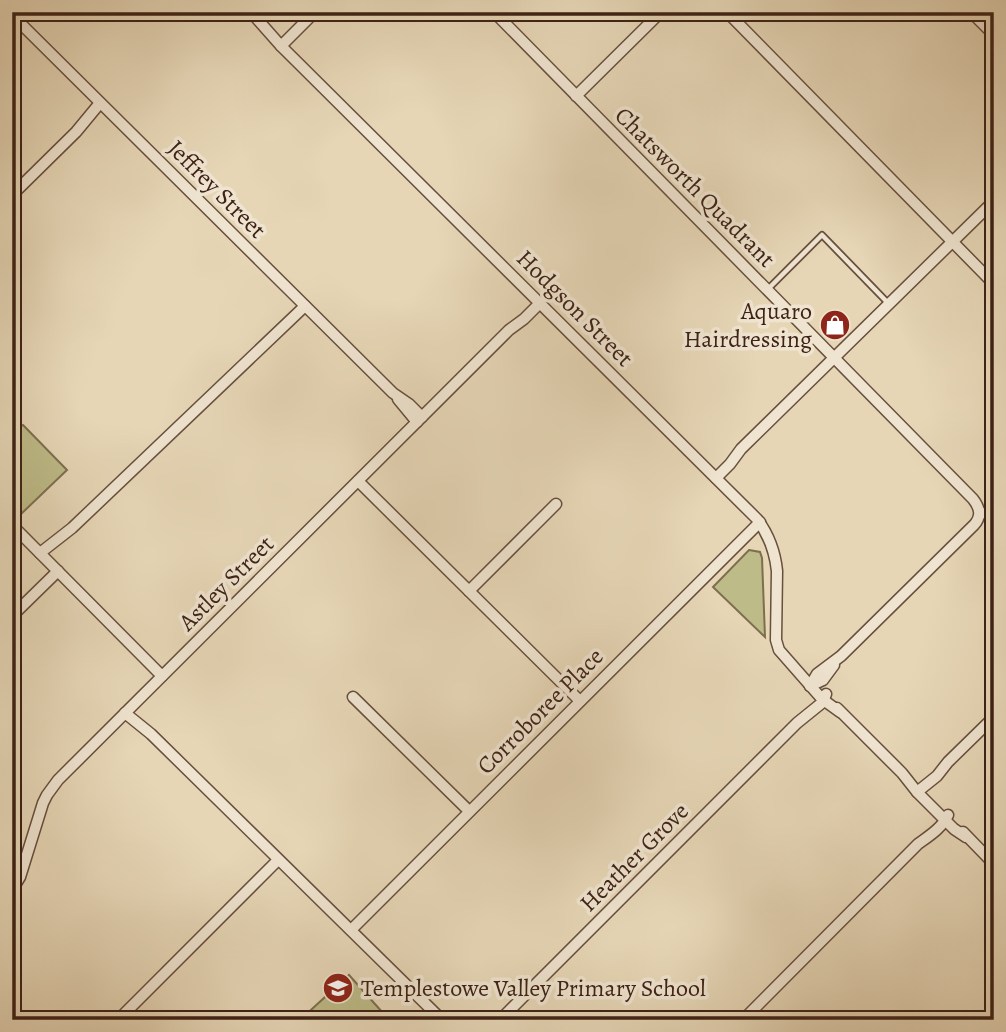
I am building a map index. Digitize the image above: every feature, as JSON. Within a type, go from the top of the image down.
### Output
[{"type":"street","name":"Hodgson Street","points":[[251,12],[281,46],[760,522],[771,541],[776,559],[778,645],[782,654],[813,684],[823,698],[920,789],[945,818],[994,864]]},
{"type":"street","points":[[281,46],[315,12]]},
{"type":"street","name":"Chatsworth Quadrant","points":[[494,12],[973,499],[980,513]]},
{"type":"street","points":[[576,96],[661,12]]},
{"type":"street","points":[[727,12],[994,284]]},
{"type":"street","points":[[971,12],[994,35]]},
{"type":"street","name":"Jeffrey Street","points":[[12,15],[393,393],[404,408],[420,419]]},
{"type":"street","points":[[12,195],[104,106]]},
{"type":"street","points":[[714,475],[725,460],[741,449],[994,201]]},
{"type":"street","name":"Astley Street","points":[[12,890],[20,877],[43,803],[51,787],[509,330],[520,315],[538,301]]},
{"type":"street","points":[[43,556],[305,306]]},
{"type":"street","points":[[358,481],[580,701]]},
{"type":"street","points":[[469,591],[556,504]]},
{"type":"street","points":[[813,684],[817,674],[841,656],[978,521],[980,513],[994,514]]},
{"type":"street","name":"Corroboree Place","points":[[351,930],[760,522]]},
{"type":"street","points":[[12,525],[162,676]]},
{"type":"street","points":[[12,616],[58,571]]},
{"type":"street","points":[[353,697],[469,811]]},
{"type":"street","name":"Heather Grove","points":[[500,1020],[797,723],[817,708],[823,698]]},
{"type":"street","points":[[127,711],[442,1020]]},
{"type":"street","points":[[920,789],[937,776],[994,717]]},
{"type":"street","points":[[743,1020],[918,844],[937,829],[945,818]]},
{"type":"street","points":[[118,1020],[278,860]]},
{"type":"street","points":[[984,1020],[994,1010]]},
{"type":"lane","points":[[767,290],[822,235],[889,304]]},
{"type":"shaded area","points":[[23,425],[67,470],[20,515],[12,507],[12,436],[13,431]]},
{"type":"shaded area","points":[[749,550],[760,552],[762,558],[765,637],[713,587]]},
{"type":"shaded area","points":[[349,975],[383,1013],[375,1020],[300,1020]]},
{"type":"place","name":"Aquaro Hairdressing","points":[[835,325]]},
{"type":"place","name":"Templestowe Valley Primary School","points":[[338,988]]}]
